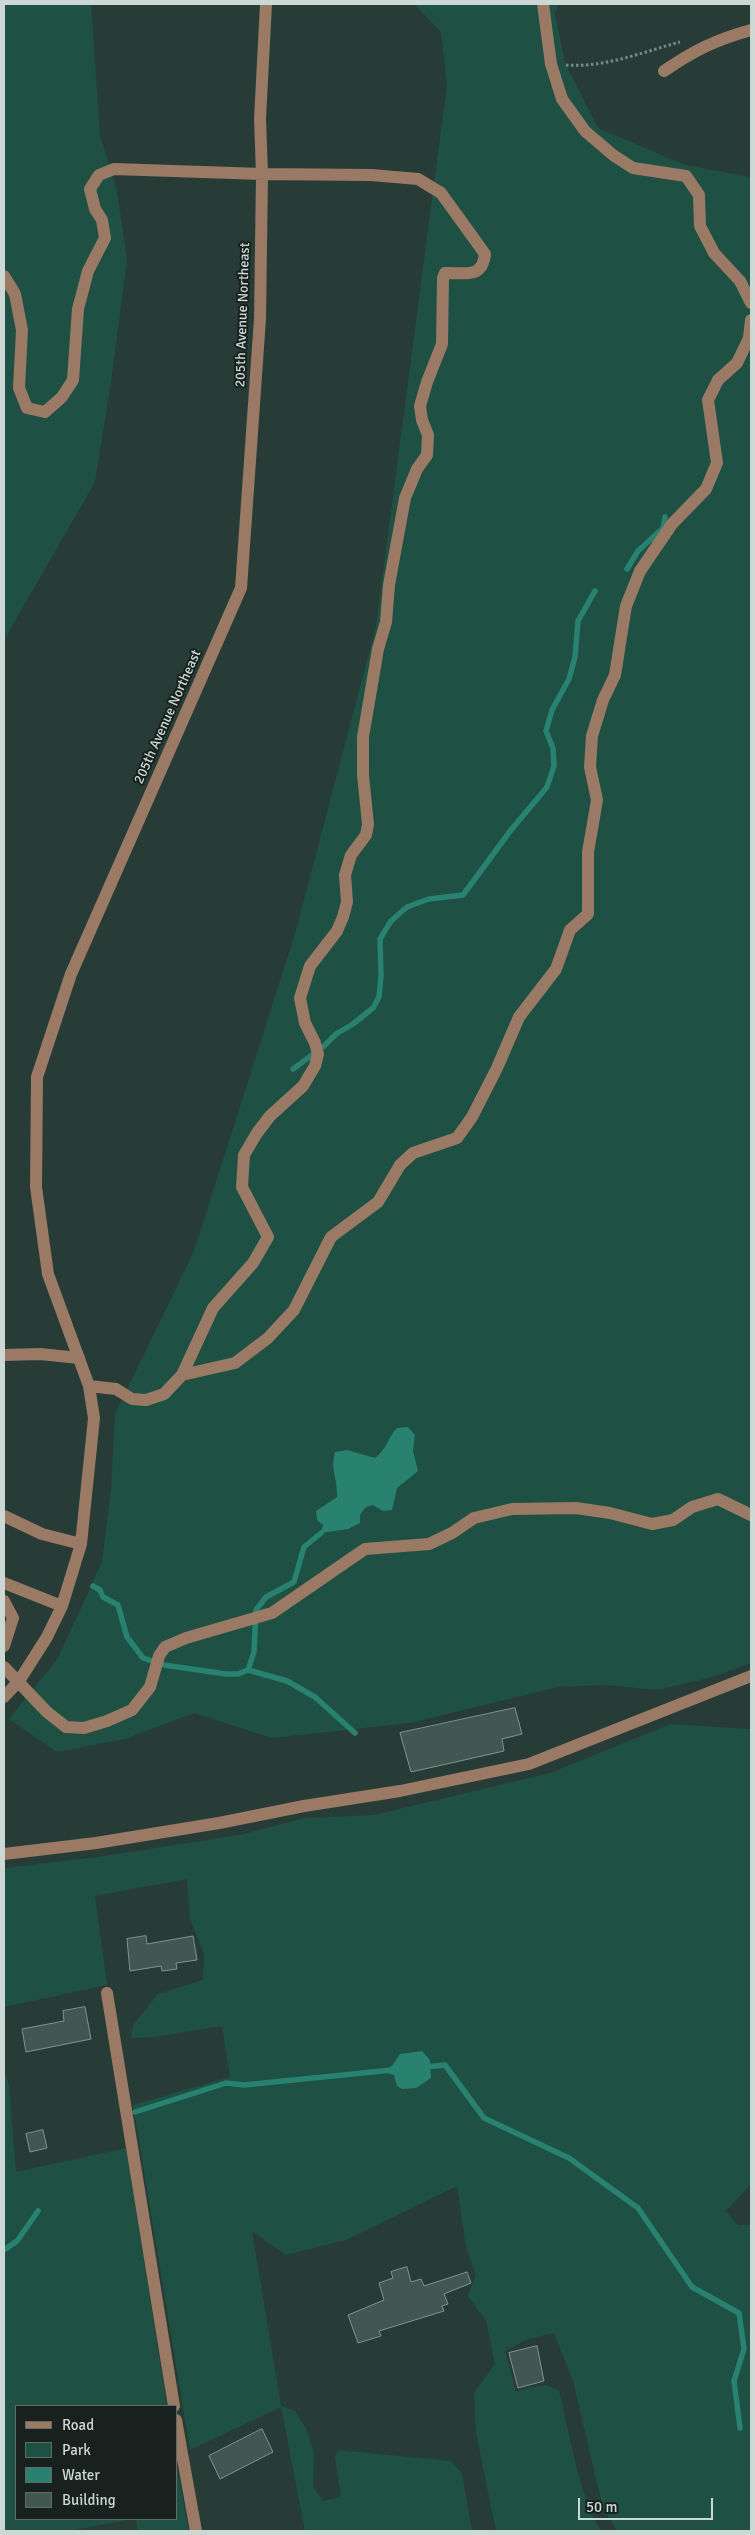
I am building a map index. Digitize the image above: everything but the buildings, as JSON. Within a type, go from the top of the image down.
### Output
[{"type":"street","name":"205th Avenue Northeast","points":[[4,1697],[20,1681],[47,1637],[62,1606],[81,1544],[94,1418],[89,1386],[48,1274],[36,1187],[37,1077],[71,974],[241,588],[260,319],[262,174],[260,118],[266,4]]},
{"type":"street","points":[[543,4],[551,64],[562,99],[585,131],[613,155],[633,168],[686,176],[699,195],[700,226],[714,253],[740,281],[751,303]]},
{"type":"street","points":[[664,71],[692,52],[717,40],[751,30]]},
{"type":"street","points":[[4,276],[15,294],[22,330],[19,388],[27,408],[45,412],[62,397],[73,380],[78,309],[88,271],[104,238],[102,220],[95,209],[90,189],[99,175],[114,169],[132,168],[262,174],[371,175],[418,179],[441,193],[485,254],[484,263],[478,271],[469,274],[445,273],[443,278],[442,344],[420,406],[428,435],[427,455],[417,469],[405,498],[390,585],[386,622],[378,649],[364,737],[363,775],[368,824],[366,835],[351,855],[345,875],[347,902],[343,917],[337,931],[310,966],[300,998],[305,1022],[316,1048],[315,1066],[303,1086],[270,1116],[257,1132],[244,1155],[242,1187],[268,1237],[253,1263],[213,1308],[182,1374],[164,1394],[146,1400],[132,1399],[116,1389],[89,1386]]},
{"type":"street","points":[[182,1374],[235,1364],[268,1338],[294,1310],[331,1237],[378,1202],[400,1165],[413,1153],[457,1138],[472,1117],[497,1068],[519,1017],[556,970],[570,930],[588,914],[588,852],[597,800],[590,767],[592,736],[603,700],[615,675],[626,606],[645,563],[672,524],[706,490],[717,463],[708,400],[718,380],[737,363],[749,338],[751,320]]},
{"type":"street","points":[[4,1355],[40,1354],[79,1358]]},
{"type":"street","points":[[4,1667],[20,1681],[47,1712],[66,1727],[84,1728],[107,1721],[132,1710],[150,1687],[159,1656],[165,1647],[186,1638],[272,1613],[312,1588],[340,1564],[365,1548],[429,1544],[474,1518],[512,1509],[576,1508],[610,1513],[652,1524],[673,1520],[692,1507],[718,1499],[751,1515]]},
{"type":"street","points":[[4,1516],[42,1534],[81,1544]]},
{"type":"street","points":[[4,1583],[62,1606]]},
{"type":"street","points":[[4,1601],[13,1618],[4,1646]]},
{"type":"street","points":[[4,1854],[96,1843],[219,1823],[304,1806],[400,1791],[529,1764],[751,1676]]},
{"type":"street","points":[[107,1993],[174,2405]]},
{"type":"street","points":[[178,2431],[196,2531]]},
{"type":"path","points":[[551,64],[580,66],[686,40]]},
{"type":"green space","points":[[4,4],[91,4],[100,135],[117,191],[127,260],[111,382],[95,482],[4,640]]},
{"type":"green space","points":[[414,4],[559,4],[555,13],[565,63],[598,128],[685,165],[751,177],[751,1663],[709,1678],[657,1690],[606,1685],[558,1687],[410,1723],[272,1738],[194,1713],[125,1739],[57,1752],[9,1719],[58,1658],[102,1562],[111,1490],[115,1414],[194,1251],[295,934],[376,626],[447,85],[441,32]]},
{"type":"green space","points":[[671,1724],[751,1729],[751,2184],[726,2211],[738,2225],[751,2225],[751,2531],[617,2531],[603,2508],[573,2381],[554,2333],[528,2339],[505,2351],[516,2391],[546,2385],[559,2391],[586,2499],[601,2531],[496,2531],[476,2433],[474,2393],[495,2364],[486,2321],[468,2296],[476,2275],[466,2247],[457,2186],[346,2240],[286,2255],[252,2231],[281,2406],[295,2411],[306,2428],[314,2454],[313,2487],[323,2501],[341,2497],[335,2457],[339,2450],[451,2461],[462,2473],[472,2531],[305,2531],[281,2407],[190,2450],[133,2105],[230,2077],[222,2026],[156,2037],[131,2038],[133,2025],[158,1994],[203,1980],[204,1954],[190,1919],[187,1879],[95,1896],[107,1985],[4,2007],[4,1868],[105,1856],[244,1834],[305,1818],[374,1815],[550,1773]]},
{"type":"green space","points":[[4,2069],[9,2086],[16,2172],[126,2148],[167,2405],[15,2405],[15,2520],[128,2520],[68,2531],[4,2531]]},
{"type":"green space","points":[[178,2473],[189,2531],[138,2531],[136,2520],[178,2520]]},
{"type":"water","points":[[408,1427],[415,1435],[413,1451],[418,1471],[397,1488],[392,1510],[383,1511],[373,1505],[366,1507],[360,1515],[360,1523],[348,1529],[321,1533],[323,1525],[317,1520],[316,1511],[337,1497],[333,1464],[335,1452],[347,1450],[375,1458],[382,1451],[397,1428]]},
{"type":"water","points":[[422,2051],[430,2060],[431,2078],[416,2088],[402,2089],[397,2086],[394,2075],[387,2073],[386,2069],[392,2066],[400,2054]]},
{"type":"waterway","points":[[627,569],[638,551],[663,528],[665,517]]},
{"type":"waterway","points":[[293,1069],[323,1047],[336,1034],[353,1024],[373,1008],[379,997],[381,976],[380,939],[391,921],[407,907],[429,899],[463,895],[511,830],[547,787],[554,766],[553,748],[546,731],[552,710],[569,679],[575,657],[578,621],[595,591]]},
{"type":"waterway","points":[[248,1670],[254,1652],[256,1610],[266,1597],[294,1582],[304,1547],[321,1533]]},
{"type":"waterway","points":[[93,1586],[100,1590],[103,1597],[118,1605],[127,1637],[143,1658],[164,1665],[226,1674],[238,1674],[248,1670],[287,1681],[315,1697],[355,1733]]},
{"type":"waterway","points":[[424,2067],[445,2065],[484,2118],[569,2158],[638,2208],[692,2287],[739,2313],[744,2349],[734,2381],[740,2428]]},
{"type":"waterway","points":[[135,2112],[226,2083],[244,2085],[392,2070]]},
{"type":"waterway","points":[[4,2250],[17,2241],[38,2211]]}]
